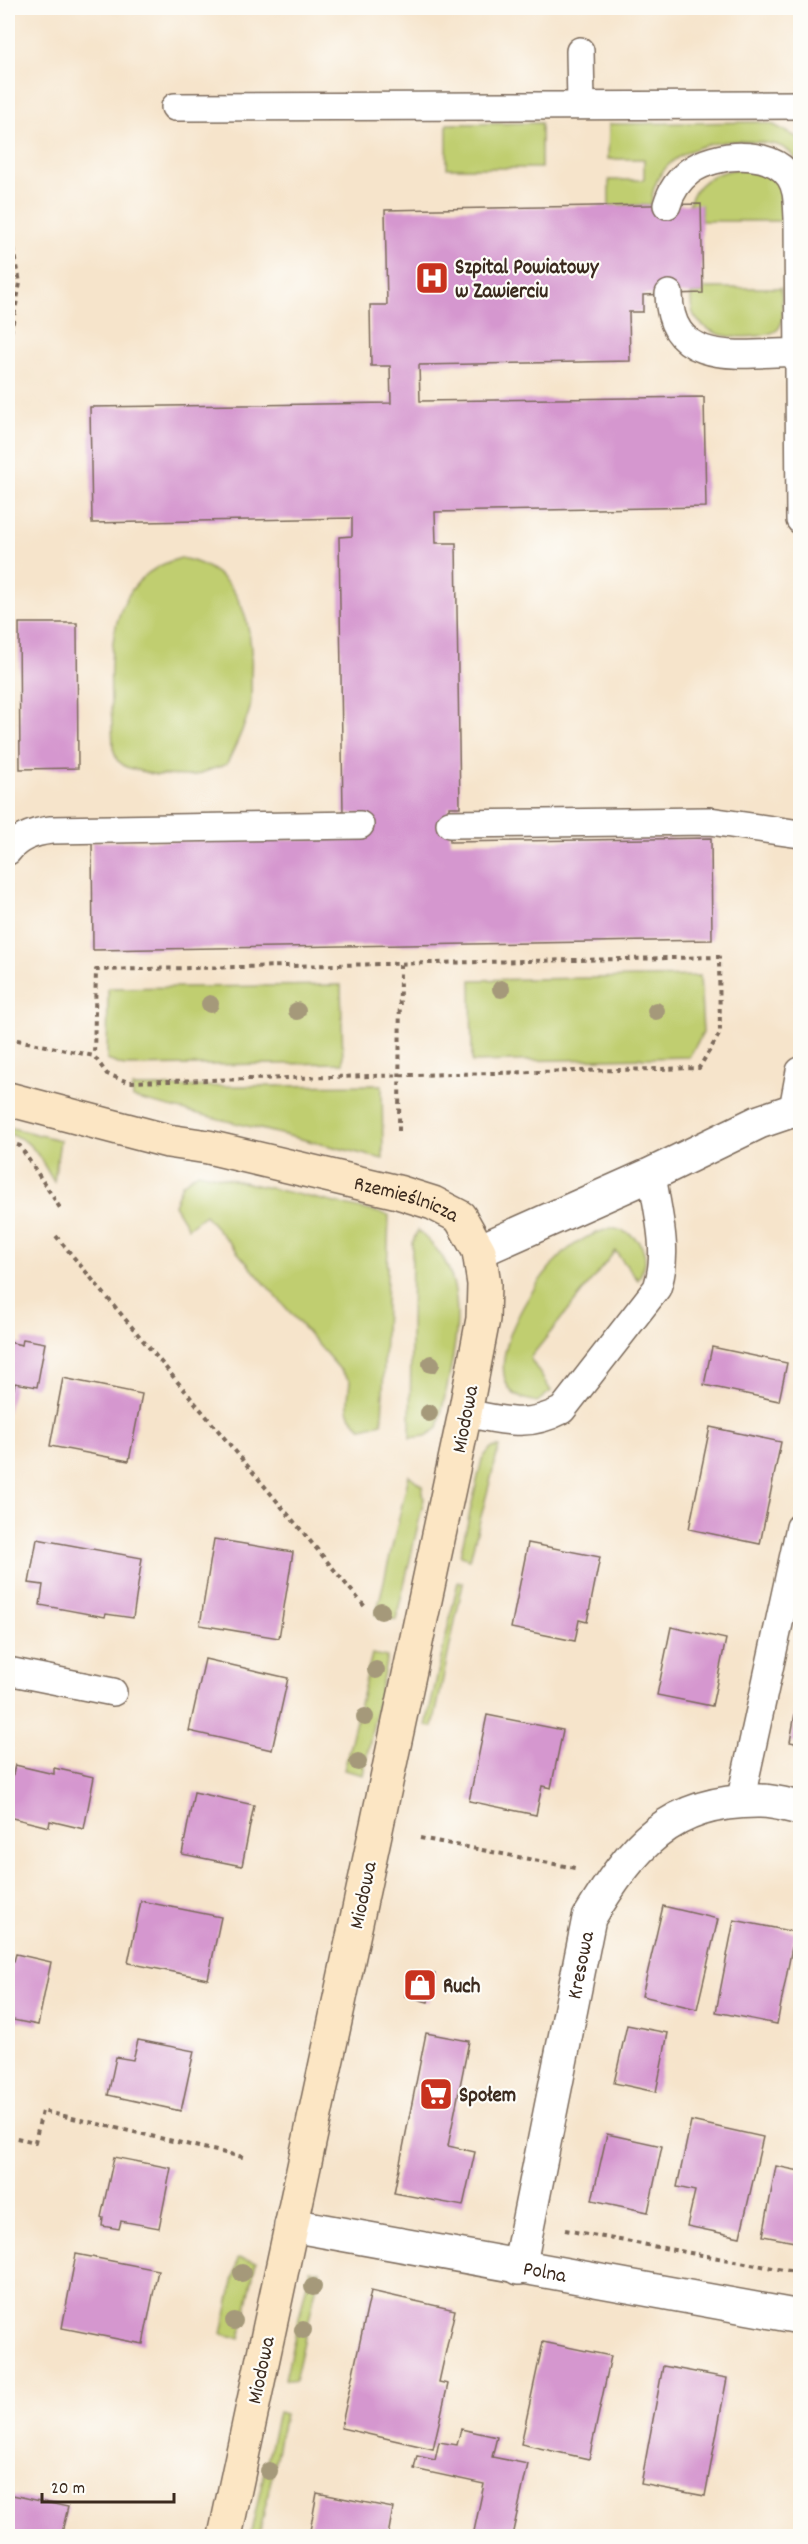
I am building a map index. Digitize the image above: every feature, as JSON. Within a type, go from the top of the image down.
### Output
[{"type":"street","name":"Rzemieślnicza","points":[[8,1099],[168,1140],[208,1147],[398,1192],[433,1203],[460,1217],[479,1251]]},
{"type":"street","points":[[479,1251],[652,1174],[748,1127],[797,1108]]},
{"type":"street","name":"Miodowa","points":[[225,2536],[465,1413],[483,1319],[484,1284],[479,1251]]},
{"type":"street","name":"Kresowa","points":[[519,2268],[589,1918],[614,1876],[647,1839],[671,1822],[697,1810],[740,1802],[762,1801],[801,1808]]},
{"type":"street","name":"Polna","points":[[291,2225],[519,2268],[801,2317]]},
{"type":"lane","points":[[580,51],[581,105]]},
{"type":"lane","points":[[175,107],[801,105]]},
{"type":"lane","points":[[667,205],[671,192],[679,181],[704,162],[718,159],[752,157],[778,166],[789,175],[795,187],[799,218],[801,520]]},
{"type":"lane","points":[[669,294],[669,313],[674,326],[682,337],[693,345],[728,353],[799,352]]},
{"type":"lane","points":[[450,825],[710,821],[801,834]]},
{"type":"lane","points":[[8,851],[23,837],[51,830],[360,825]]},
{"type":"lane","points":[[797,1108],[801,1071]]},
{"type":"lane","points":[[465,1413],[516,1423],[543,1420],[562,1410],[657,1288],[663,1253],[652,1174]]},
{"type":"lane","points":[[740,1802],[801,1527]]},
{"type":"lane","points":[[8,1671],[113,1692]]},
{"type":"path","points":[[8,213],[20,283],[8,349]]},
{"type":"path","points":[[719,957],[720,1033],[699,1068],[128,1082],[107,1074],[94,1056],[96,970],[400,964],[719,957]]},
{"type":"path","points":[[399,1131],[400,964]]},
{"type":"path","points":[[8,1038],[94,1056]]},
{"type":"path","points":[[14,1144],[20,1146],[62,1211]]},
{"type":"path","points":[[56,1236],[366,1608]]},
{"type":"path","points":[[420,1838],[614,1876]]},
{"type":"path","points":[[8,2136],[35,2142],[42,2111],[247,2158]]},
{"type":"path","points":[[528,2223],[801,2273]]},
{"type":"green space","points":[[759,122],[774,125],[800,139],[800,164],[788,151],[774,144],[740,141],[705,145],[674,160],[663,172],[655,187],[651,205],[609,206],[609,180],[644,180],[644,159],[608,159],[609,124]]},
{"type":"green space","points":[[541,123],[541,168],[447,168],[447,124]]},
{"type":"green space","points":[[738,169],[761,173],[774,179],[781,190],[789,212],[784,221],[701,221],[701,205],[689,205],[696,190],[714,175]]},
{"type":"green space","points":[[703,288],[781,288],[782,321],[774,332],[759,336],[722,335],[700,323],[692,311],[691,294],[703,293]]},
{"type":"green space","points":[[181,558],[201,564],[217,574],[230,586],[239,601],[250,637],[251,704],[243,729],[227,764],[193,776],[156,775],[126,767],[117,760],[113,748],[111,664],[114,635],[121,609],[134,587],[153,569]]},
{"type":"green space","points":[[700,976],[703,1033],[689,1057],[472,1062],[471,980]]},
{"type":"green space","points":[[341,985],[343,1063],[124,1066],[107,1060],[108,988]]},
{"type":"green space","points":[[382,1085],[383,1159],[133,1098],[132,1087]]},
{"type":"green space","points":[[8,1127],[60,1140],[54,1182],[31,1146],[8,1134]]},
{"type":"green space","points":[[198,1172],[389,1215],[382,1423],[363,1428],[356,1423],[348,1408],[350,1381],[205,1215],[188,1228],[174,1205],[182,1184]]},
{"type":"green space","points":[[611,1228],[624,1231],[639,1242],[645,1254],[645,1264],[638,1280],[615,1251],[530,1358],[551,1391],[537,1402],[518,1396],[509,1388],[504,1373],[504,1355],[519,1315],[530,1295],[542,1277],[566,1251],[587,1237]]},
{"type":"green space","points":[[418,1230],[441,1254],[452,1277],[457,1319],[452,1364],[438,1428],[426,1436],[410,1438],[412,1243]]},
{"type":"green space","points":[[499,1447],[470,1559],[460,1556],[482,1459],[491,1448]]},
{"type":"green space","points":[[409,1475],[422,1486],[424,1499],[396,1620],[376,1615]]},
{"type":"green space","points":[[458,1582],[463,1583],[433,1727],[426,1726]]},
{"type":"green space","points":[[372,1654],[387,1657],[363,1775],[344,1770]]},
{"type":"green space","points":[[238,2258],[256,2261],[240,2338],[222,2334]]},
{"type":"green space","points":[[310,2270],[320,2271],[295,2381],[285,2379]]},
{"type":"green space","points":[[278,2412],[285,2414],[259,2536],[250,2536]]},
{"type":"building","points":[[701,204],[703,293],[643,295],[643,312],[629,312],[630,361],[419,365],[420,401],[704,397],[706,507],[435,512],[436,543],[456,543],[460,807],[449,807],[450,842],[711,838],[712,940],[93,950],[92,842],[360,839],[359,814],[343,814],[339,537],[352,536],[352,518],[92,523],[90,407],[391,403],[390,366],[371,366],[370,305],[387,305],[385,210]]},
{"type":"building","points":[[19,623],[77,623],[78,768],[20,769]]},
{"type":"building","points":[[23,1339],[45,1343],[37,1387],[15,1383],[8,1413],[8,1342],[22,1345]]},
{"type":"building","points":[[712,1347],[787,1363],[779,1401],[704,1385]]},
{"type":"building","points":[[63,1378],[142,1394],[129,1461],[50,1446]]},
{"type":"building","points":[[710,1427],[781,1442],[760,1544],[689,1529]]},
{"type":"building","points":[[37,1539],[142,1558],[133,1618],[106,1614],[105,1617],[40,1605],[43,1585],[29,1583]]},
{"type":"building","points":[[214,1539],[293,1552],[279,1638],[200,1625]]},
{"type":"building","points":[[528,1543],[600,1557],[587,1622],[579,1620],[575,1641],[511,1628]]},
{"type":"building","points":[[671,1627],[726,1639],[712,1706],[657,1695]]},
{"type":"building","points":[[205,1659],[288,1678],[272,1750],[189,1731]]},
{"type":"building","points":[[800,1691],[800,1744],[790,1742]]},
{"type":"building","points":[[487,1715],[563,1730],[551,1788],[542,1786],[536,1815],[469,1801]]},
{"type":"building","points":[[15,1765],[54,1774],[54,1768],[94,1777],[84,1829],[50,1821],[49,1827],[8,1817],[8,1796]]},
{"type":"building","points":[[194,1792],[254,1805],[242,1866],[182,1854]]},
{"type":"building","points":[[141,1901],[221,1917],[208,1979],[128,1963]]},
{"type":"building","points":[[663,1906],[718,1919],[697,2009],[642,1996]]},
{"type":"building","points":[[734,1920],[795,1932],[777,2024],[716,2012]]},
{"type":"building","points":[[16,1954],[51,1962],[38,2025],[8,2019],[8,1960],[14,1961]]},
{"type":"building","name":"Ruch","points":[[411,1970],[435,1974],[428,2002],[405,1996]]},
{"type":"building","points":[[627,2025],[668,2033],[656,2092],[614,2083]]},
{"type":"building","name":"Społem","points":[[426,2033],[469,2041],[448,2146],[475,2152],[463,2206],[394,2193]]},
{"type":"building","points":[[138,2040],[194,2051],[181,2111],[108,2095],[116,2057],[133,2060]]},
{"type":"building","points":[[691,2121],[763,2137],[740,2237],[687,2226],[695,2191],[677,2187]]},
{"type":"building","points":[[607,2134],[662,2146],[648,2212],[592,2200]]},
{"type":"building","points":[[114,2157],[171,2168],[159,2228],[121,2221],[119,2229],[102,2226],[103,2218],[101,2217]]},
{"type":"building","points":[[776,2166],[800,2171],[800,2243],[763,2236]]},
{"type":"building","points":[[76,2254],[158,2270],[143,2344],[62,2328]]},
{"type":"building","points":[[371,2291],[455,2310],[439,2382],[448,2384],[433,2449],[341,2428]]},
{"type":"building","points":[[543,2342],[611,2356],[589,2459],[521,2444]]},
{"type":"building","points":[[663,2366],[727,2378],[705,2496],[641,2484]]},
{"type":"building","points":[[461,2429],[497,2437],[492,2457],[528,2464],[512,2536],[473,2536],[484,2484],[414,2469],[417,2456],[435,2460],[439,2442],[457,2445]]},
{"type":"building","points":[[317,2493],[393,2508],[388,2536],[309,2536]]},
{"type":"building","points":[[8,2494],[68,2507],[61,2536],[8,2536]]},
{"type":"building","points":[[442,2532],[457,2536],[442,2536]]},
{"type":"place","name":"Szpital Powiatowy w Zawierciu","points":[[432,278]]},
{"type":"place","name":"Ruch","points":[[420,1985]]},
{"type":"place","name":"Społem","points":[[436,2094]]}]
